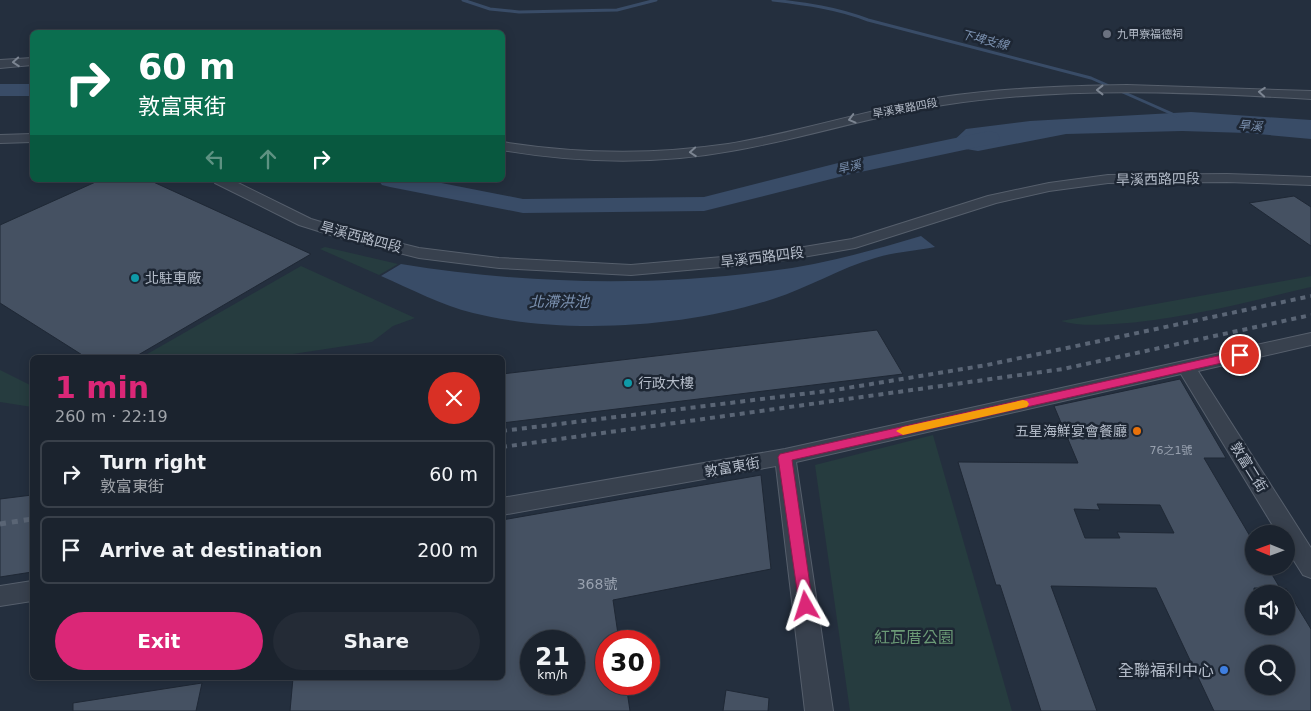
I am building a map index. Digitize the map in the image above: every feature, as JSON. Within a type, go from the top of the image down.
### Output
[{"type":"street","points":[[0,64],[30,62]]},
{"type":"street","name":"旱溪東路四段","points":[[505,146],[541,152],[603,155],[698,153],[741,145],[871,114],[944,101],[1054,91],[1195,90],[1311,95]]},
{"type":"street","points":[[0,139],[30,138]]},
{"type":"street","name":"旱溪西路四段","points":[[224,182],[305,222],[352,237],[419,253],[499,263],[631,270],[768,258],[855,243],[906,225],[994,200],[1068,184],[1108,179],[1227,178],[1311,181]]},
{"type":"street","name":"敦富東街","points":[[505,506],[785,457],[1311,339]]},
{"type":"street","name":"敦富二街","points":[[1186,367],[1311,568]]},
{"type":"street","points":[[785,457],[819,711]]},
{"type":"street","points":[[0,596],[30,591]]},
{"type":"green space","points":[[325,247],[398,264],[379,275],[320,249]]},
{"type":"green space","points":[[301,266],[415,318],[393,326],[372,342],[286,355],[145,355]]},
{"type":"green space","points":[[1311,276],[1311,287],[1164,319],[1094,325],[1061,321]]},
{"type":"green space","points":[[0,370],[30,385],[30,407],[0,402]]},
{"type":"green space","name":"紅瓦厝公園","points":[[933,435],[1012,711],[850,711],[815,465]]},
{"type":"water","points":[[1191,112],[1311,120],[1311,139],[1247,133],[1182,131],[1066,134],[978,151],[948,146],[966,129],[1030,121]]},
{"type":"water","name":"北滯洪池","points":[[921,236],[935,247],[875,258],[773,299],[702,317],[624,325],[584,326],[545,324],[508,320],[473,313],[438,301],[381,276],[401,264],[493,276],[585,281],[631,281],[724,276],[808,265],[865,252]]},
{"type":"building","name":"北駐車廠","points":[[96,182],[153,182],[311,254],[138,355],[82,355],[0,303],[0,225]]},
{"type":"building","points":[[1294,196],[1311,207],[1311,246],[1249,203]]},
{"type":"building","name":"行政大樓","points":[[877,330],[903,374],[505,423],[505,374]]},
{"type":"building","points":[[1180,379],[1226,458],[1204,458],[1245,528],[1245,575],[1272,575],[1278,585],[1245,585],[1245,635],[1295,635],[1295,603],[1311,629],[1311,711],[1214,711],[1156,588],[1051,586],[1097,711],[1041,711],[1000,585],[996,585],[958,462],[1078,463],[1054,406]],"holes":[[[1097,504],[1160,505],[1174,533],[1117,532],[1120,538],[1085,538],[1074,509],[1100,510]]]},
{"type":"building","points":[[761,475],[771,569],[613,600],[617,630],[595,630],[595,695],[628,695],[630,711],[290,711],[293,680],[505,680],[505,519]]},
{"type":"building","points":[[30,495],[30,572],[0,577],[0,499]]},
{"type":"building","points":[[202,683],[196,711],[73,711],[73,703]]},
{"type":"building","points":[[726,690],[769,698],[768,711],[723,711]]},
{"type":"waterway","name":"下埤支線","points":[[463,0],[490,9],[519,12],[617,10],[656,0]]},
{"type":"waterway","name":"下埤支線","points":[[773,0],[833,9],[868,20],[1091,78],[1177,116]]},
{"type":"waterway","name":"旱溪","points":[[0,90],[30,90]]},
{"type":"waterway","name":"旱溪","points":[[400,182],[523,206],[704,204],[850,167],[989,138]]},
{"type":"railway","points":[[505,431],[835,390],[987,365],[1311,296]]},
{"type":"railway","points":[[505,447],[1063,369],[1311,315]]},
{"type":"railway","points":[[0,524],[30,519]]},
{"type":"slow traffic","points":[[903,431],[1023,404]]},
{"type":"place","name":"九甲寮福德祠","points":[[1107,34]]},
{"type":"place","name":"北駐車廠","points":[[135,278]]},
{"type":"place","name":"行政大樓","points":[[628,383]]},
{"type":"place","name":"五星海鮮宴會餐廳","points":[[1137,431]]},
{"type":"place","name":"全聯福利中心","points":[[1224,670]]},
{"type":"route","points":[[806,606],[785,457],[1240,355]]}]
